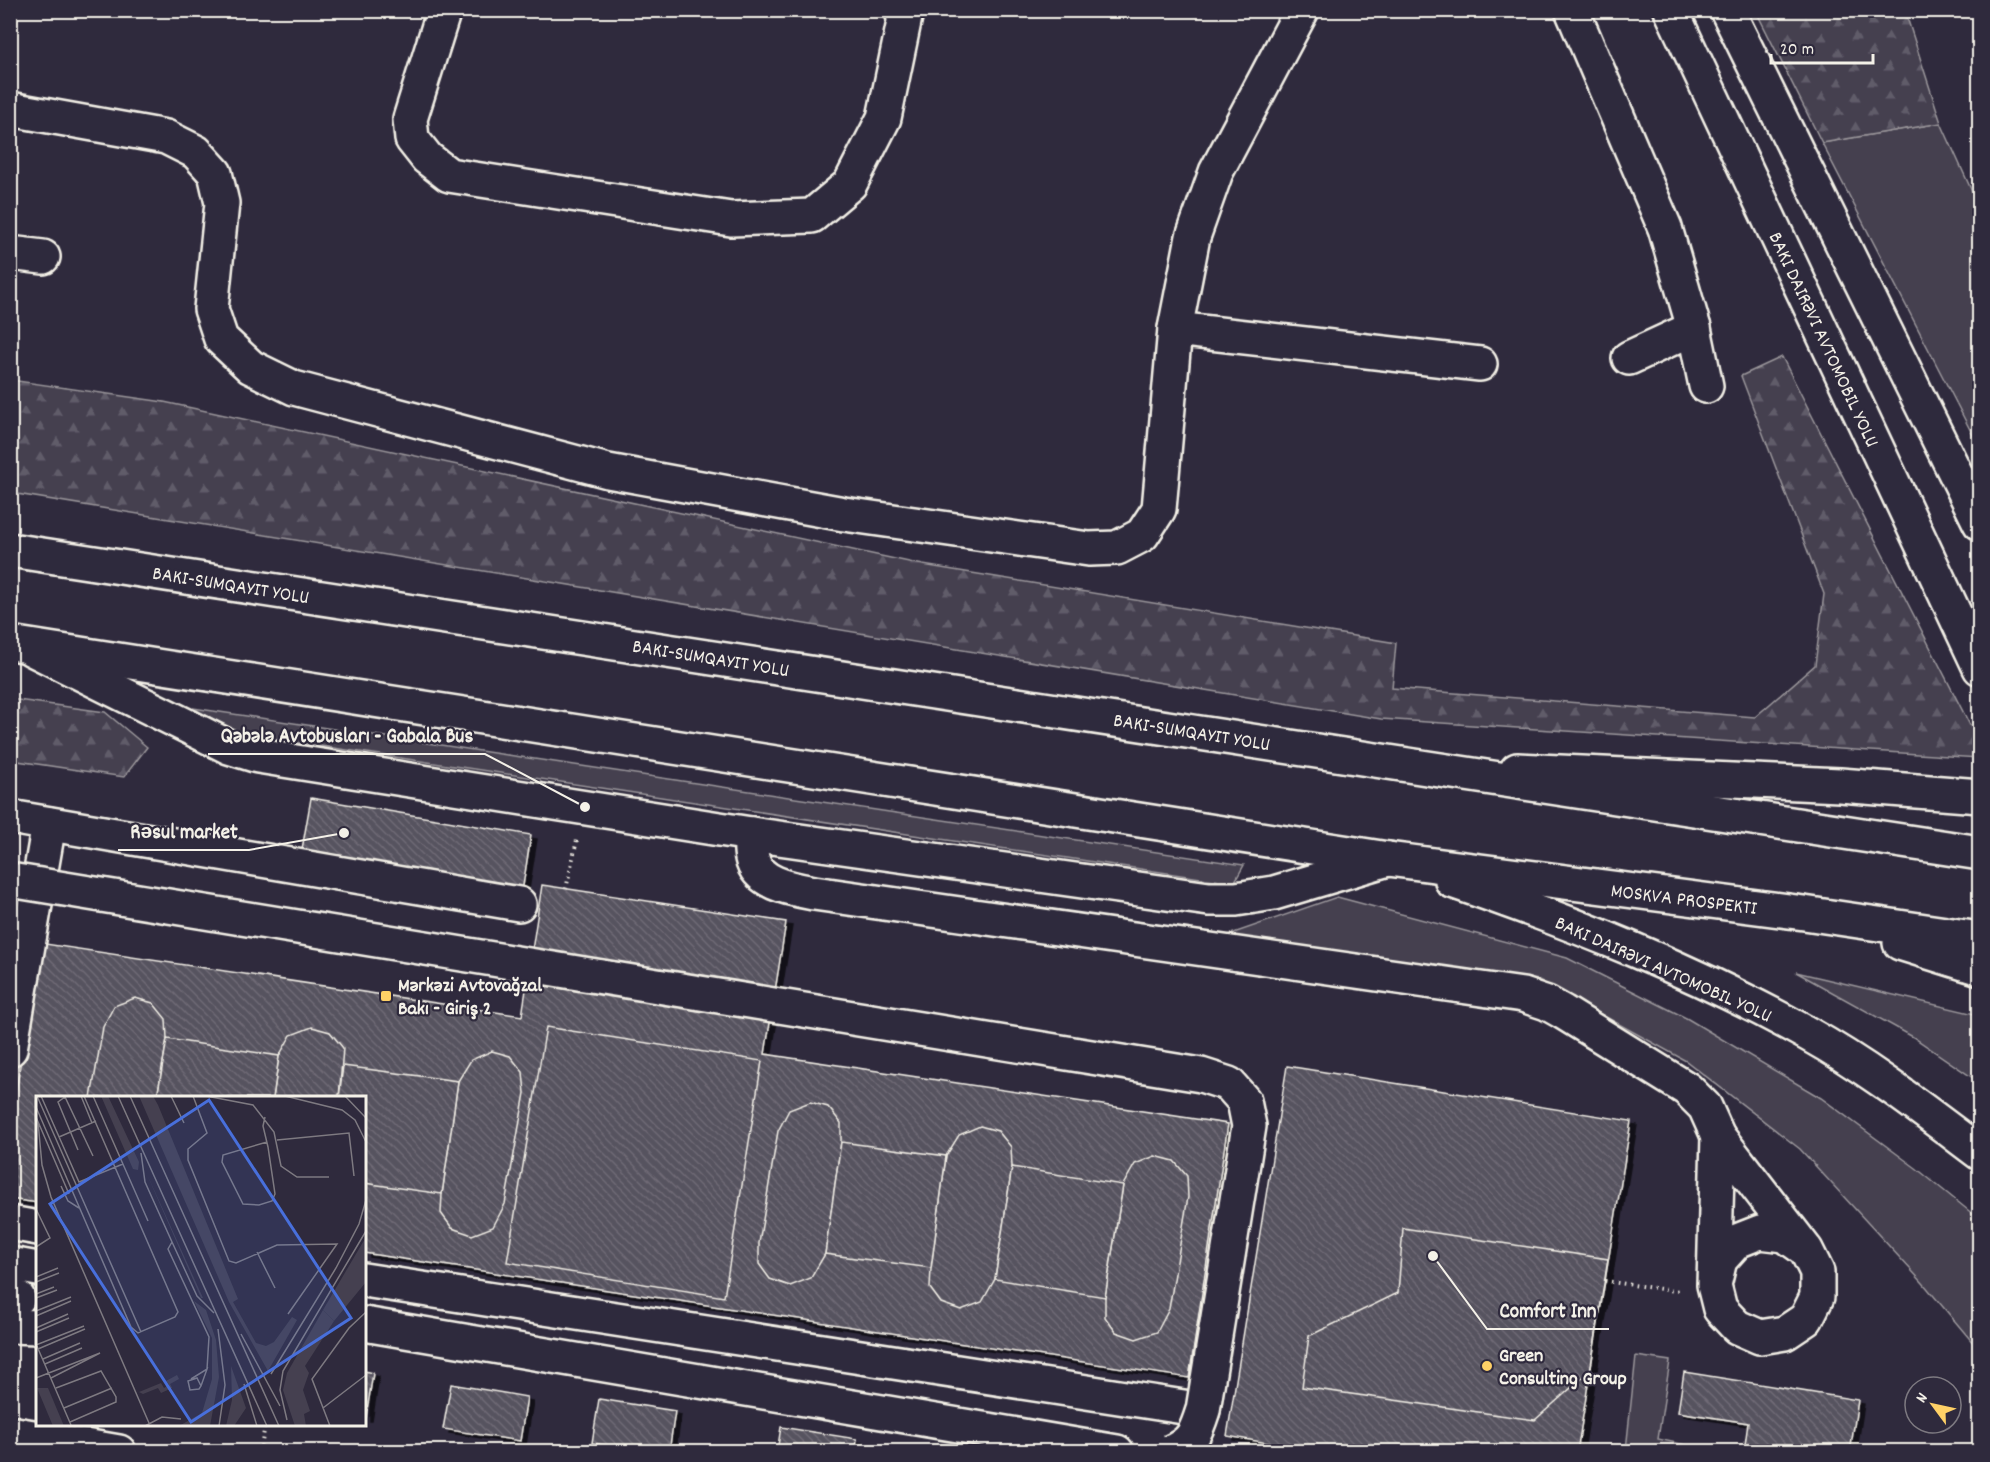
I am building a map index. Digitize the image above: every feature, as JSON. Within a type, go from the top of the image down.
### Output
[{"type":"main road","points":[[444,10],[410,119],[412,139],[427,158],[449,175],[731,219],[812,216],[850,184],[884,118],[905,17],[901,10]]},
{"type":"main road","points":[[10,109],[166,137],[196,152],[215,173],[222,203],[211,309],[221,339],[251,367],[294,388],[608,471],[855,515],[1089,549],[1117,548],[1142,535],[1159,509],[1175,329],[1193,237],[1216,172],[1302,10]]},
{"type":"main road","points":[[1572,10],[1665,228],[1694,328],[1706,386]]},
{"type":"main road","points":[[1671,10],[1980,668]]},
{"type":"main road","points":[[1727,10],[1980,523]]},
{"type":"main road","points":[[10,253],[43,257]]},
{"type":"main road","points":[[1629,358],[1694,328]]},
{"type":"main road","points":[[1175,329],[1480,364]]},
{"type":"main road","points":[[10,550],[1980,853]]},
{"type":"main road","points":[[16,644],[229,747],[258,756],[751,834],[1209,899],[1236,899],[1274,893],[1388,859]]},
{"type":"main road","points":[[16,644],[1388,859],[1515,903],[1626,947],[1714,986],[1809,1034],[1898,1091],[1980,1153]]},
{"type":"main road","points":[[1412,765],[1840,785],[1980,796]]},
{"type":"main road","points":[[10,817],[519,904]]},
{"type":"main road","points":[[10,1049],[49,824]]},
{"type":"main road","points":[[751,834],[752,861],[762,876],[786,888],[1523,995],[1547,1003],[1687,1089],[1704,1107],[1718,1136],[1806,1250],[1817,1272],[1817,1297],[1806,1319],[1785,1333],[1760,1337],[1737,1328],[1720,1309],[1714,1285],[1718,1136]]},
{"type":"main road","name":"MOSKVA PROSPEKTI","points":[[1388,859],[1804,913],[1980,939]]},
{"type":"main road","points":[[10,880],[1201,1075],[1229,1084],[1244,1101],[1249,1126],[1203,1410],[1196,1433],[1183,1446],[1171,1452]]},
{"type":"main road","points":[[1804,913],[1980,968]]},
{"type":"main road","points":[[1714,1285],[1720,1260],[1737,1241],[1760,1233],[1785,1235],[1806,1250]]},
{"type":"main road","points":[[10,1264],[36,1269]]},
{"type":"main road","points":[[366,1280],[1203,1410]]},
{"type":"main road","points":[[366,1324],[1118,1452]]},
{"type":"main road","points":[[10,1433],[119,1452]]},
{"type":"path","points":[[566,889],[585,807]]},
{"type":"path","points":[[1605,1281],[1675,1291],[1714,1285]]},
{"type":"path","points":[[260,1452],[265,1426]]},
{"type":"green space","points":[[1756,11],[1905,11],[1941,123],[1822,143]]},
{"type":"green space","points":[[1941,123],[1979,207],[1979,447],[1822,143]]},
{"type":"green space","points":[[1782,357],[1979,743],[1979,758],[1381,719],[11,493],[11,380],[164,402],[923,565],[1396,643],[1392,688],[1755,717],[1815,665],[1824,594],[1741,376]]},
{"type":"green space","points":[[10,699],[105,712],[147,747],[124,777],[11,760]]},
{"type":"green space","points":[[193,708],[1244,865],[1234,883],[241,734]]},
{"type":"green space","points":[[1337,897],[1567,958],[1688,1019],[1821,1098],[1916,1168],[1979,1219],[1979,1350],[1923,1283],[1800,1149],[1686,1061],[1539,980],[1228,935]]},
{"type":"green space","points":[[1796,972],[1979,1015],[1979,1082],[1913,1037]]},
{"type":"green space","points":[[1636,1356],[1670,1361],[1658,1439],[1695,1447],[1695,1451],[1626,1450]]},
{"type":"building","points":[[311,798],[531,835],[522,892],[301,855]]},
{"type":"building","points":[[542,885],[786,922],[765,1054],[1228,1124],[1189,1378],[366,1253],[366,1096],[36,1096],[36,1203],[10,1199],[10,1130],[39,943],[522,1016]]},
{"type":"building","points":[[135,998],[153,1003],[166,1019],[167,1039],[157,1096],[91,1096],[103,1027],[114,1006]]},
{"type":"building","points":[[312,1027],[330,1032],[343,1048],[339,1096],[273,1096],[279,1056],[291,1035]]},
{"type":"building","points":[[546,1027],[762,1061],[724,1297],[507,1262]]},
{"type":"building","points":[[167,1039],[279,1056],[273,1096],[157,1096]]},
{"type":"building","points":[[492,1051],[510,1056],[523,1072],[525,1093],[505,1204],[493,1227],[472,1235],[452,1228],[441,1213],[442,1194],[458,1081],[471,1060]]},
{"type":"building","points":[[343,1066],[458,1081],[442,1194],[366,1183],[366,1096],[339,1096]]},
{"type":"building","points":[[1287,1066],[1631,1121],[1577,1452],[1319,1452],[1227,1436]]},
{"type":"building","points":[[810,1102],[828,1107],[841,1123],[841,1142],[825,1254],[811,1278],[790,1286],[770,1279],[759,1264],[759,1243],[778,1131],[789,1110]]},
{"type":"building","points":[[980,1126],[998,1131],[1011,1147],[1012,1167],[995,1279],[982,1302],[961,1310],[941,1303],[930,1288],[931,1268],[946,1156],[959,1135]]},
{"type":"building","points":[[841,1142],[946,1156],[931,1268],[825,1254]]},
{"type":"building","points":[[1155,1156],[1174,1161],[1187,1176],[1188,1197],[1169,1309],[1157,1332],[1136,1339],[1116,1332],[1105,1317],[1105,1297],[1123,1185],[1135,1164]]},
{"type":"building","points":[[1012,1167],[1123,1185],[1105,1297],[995,1279]]},
{"type":"building","points":[[1403,1228],[1608,1259],[1590,1371],[1535,1420],[1302,1387],[1309,1336],[1398,1293]]},
{"type":"building","points":[[366,1371],[373,1373],[366,1417]]},
{"type":"building","points":[[1684,1372],[1858,1400],[1850,1452],[1744,1452],[1748,1423],[1678,1412]]},
{"type":"building","points":[[451,1384],[527,1397],[520,1441],[443,1429]]},
{"type":"building","points":[[599,1399],[675,1411],[669,1452],[642,1452],[592,1443]]},
{"type":"building","points":[[781,1427],[857,1439],[855,1452],[777,1452]]},
{"type":"place","name":"Qəbələ Avtobusları - Gabala Bus","points":[[585,807]]},
{"type":"place","name":"Rәsul market","points":[[344,833]]},
{"type":"place","name":"Mərkəzi Avtovağzal Bakı - Giriş 2","points":[[386,996]]},
{"type":"place","name":"Comfort Inn","points":[[1433,1256]]},
{"type":"place","name":"Green Consulting Group","points":[[1487,1366]]}]
